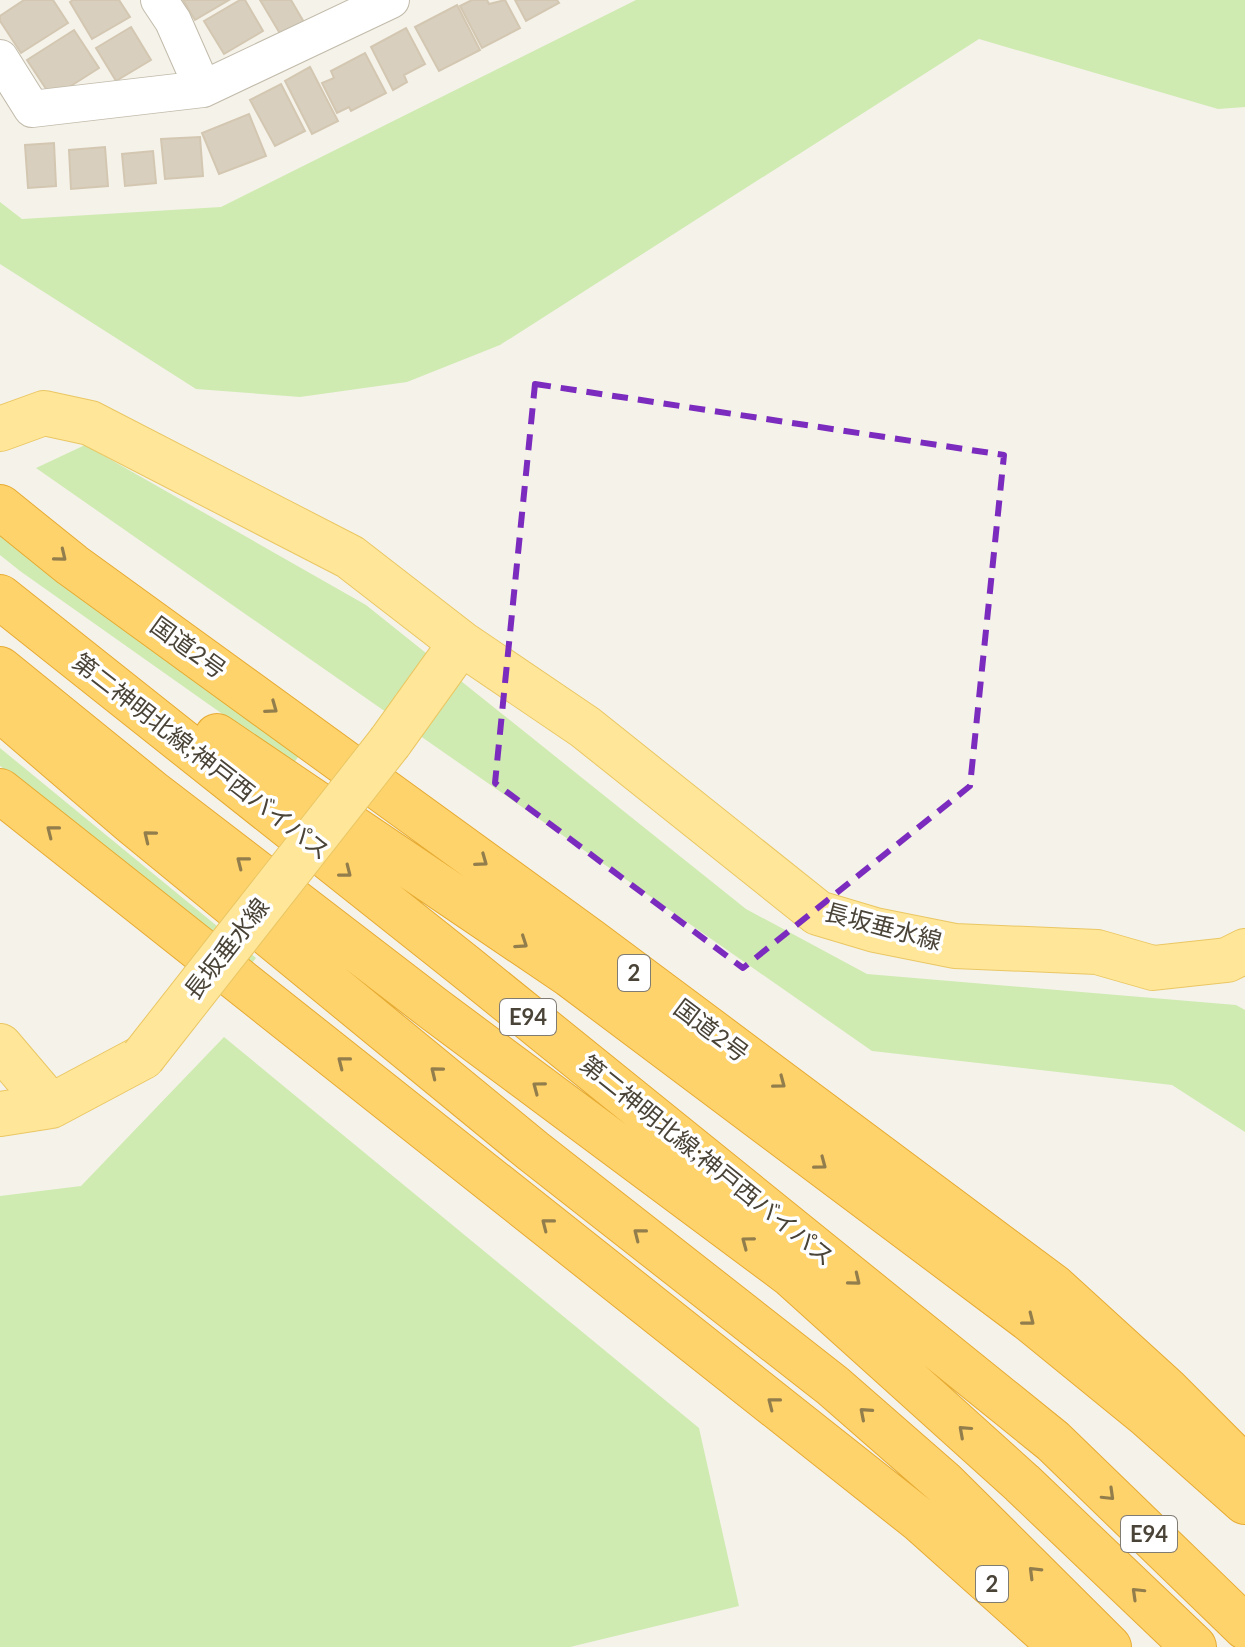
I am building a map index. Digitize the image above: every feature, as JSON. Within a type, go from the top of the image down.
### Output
[{"type":"highway","name":"国道2号","points":[[0,507],[72,565],[552,912],[1054,1287],[1167,1390],[1245,1468]]},
{"type":"highway","points":[[0,589],[570,975],[1029,1319],[1148,1416],[1245,1502]]},
{"type":"highway","name":"第二神明北線;神戸西バイパス","points":[[0,597],[466,967],[1053,1441],[1245,1627]]},
{"type":"highway","name":"第二神明北線;神戸西バイパス","points":[[0,669],[154,794],[434,1009],[790,1274],[1022,1483],[1194,1647]]},
{"type":"highway","points":[[0,709],[145,833],[533,1151],[833,1386],[944,1483],[1109,1647]]},
{"type":"highway","name":"2","points":[[0,791],[921,1521],[1062,1647]]},
{"type":"main road","name":"長坂垂水線","points":[[0,429],[44,413],[90,423],[350,557],[461,643],[585,727],[818,913],[875,930],[955,946],[1097,952],[1153,968],[1227,960],[1245,951]]},
{"type":"main road","name":"長坂垂水線","points":[[0,1114],[51,1106],[143,1057],[390,742],[461,643]]},
{"type":"main road","points":[[0,1046],[51,1106]]},
{"type":"street","points":[[159,0],[173,21],[203,89]]},
{"type":"street","points":[[0,58],[32,109],[203,89],[367,5]]},
{"type":"highlighted area","points":[[535,384],[1004,455],[970,786],[743,968],[495,783]]},
{"type":"green space","points":[[636,0],[1245,0],[1245,107],[1218,109],[979,39],[500,345],[407,382],[300,397],[196,389],[0,264],[0,202],[22,219],[221,207]]},
{"type":"green space","points":[[85,445],[366,605],[746,909],[867,974],[1236,1005],[1245,1010],[1245,1132],[1172,1085],[872,1051],[36,468]]},
{"type":"green space","points":[[0,528],[299,756],[293,764],[0,555]]},
{"type":"green space","points":[[0,748],[256,958],[249,967],[0,766]]},
{"type":"green space","points":[[224,1037],[699,1428],[739,1606],[570,1647],[0,1647],[0,1196],[81,1186]]},
{"type":"building","points":[[24,0],[53,0],[68,23],[21,53],[0,21],[0,16]]},
{"type":"building","points":[[119,0],[130,17],[92,39],[70,2]]},
{"type":"building","points":[[183,0],[229,0],[195,20]]},
{"type":"building","points":[[245,0],[263,31],[224,54],[204,21]]},
{"type":"building","points":[[260,0],[291,0],[305,24],[282,37]]},
{"type":"building","points":[[472,0],[487,0],[489,4],[505,0],[520,28],[482,48],[460,6]]},
{"type":"building","points":[[515,0],[557,0],[559,3],[526,21]]},
{"type":"building","points":[[457,5],[480,50],[439,71],[415,27]]},
{"type":"building","points":[[131,27],[151,60],[116,81],[96,48]]},
{"type":"building","points":[[406,28],[425,64],[404,75],[407,82],[393,90],[371,47]]},
{"type":"building","points":[[74,30],[99,68],[52,98],[27,60]]},
{"type":"building","points":[[365,53],[386,93],[351,111],[349,107],[337,113],[322,83],[334,78],[331,71]]},
{"type":"building","points":[[310,67],[338,121],[312,134],[285,81]]},
{"type":"building","points":[[281,84],[305,131],[275,146],[250,100]]},
{"type":"building","points":[[249,114],[266,156],[219,174],[202,133]]},
{"type":"building","points":[[200,137],[203,176],[165,179],[161,139]]},
{"type":"building","points":[[54,143],[56,186],[28,188],[25,145]]},
{"type":"building","points":[[105,147],[108,186],[71,189],[69,150]]},
{"type":"building","points":[[153,151],[156,183],[125,186],[122,154]]}]
